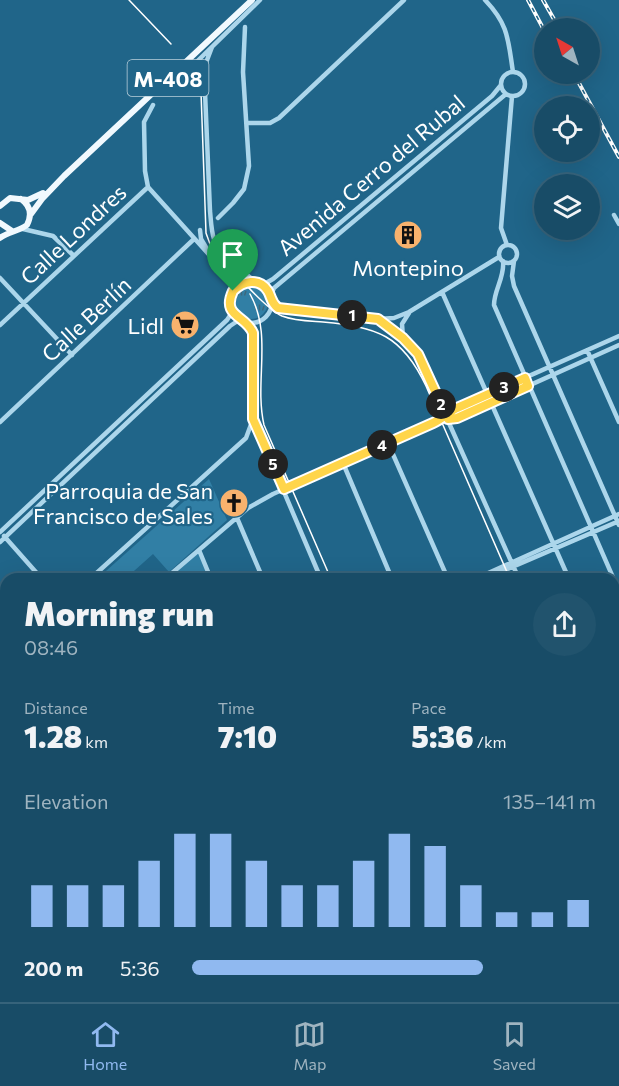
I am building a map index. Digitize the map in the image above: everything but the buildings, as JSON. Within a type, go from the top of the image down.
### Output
[{"type":"main road","name":"M-408","points":[[1,203],[10,198],[28,200],[40,196],[256,1]]},
{"type":"main road","name":"M-408","points":[[22,229],[27,225],[42,199],[64,176]]},
{"type":"main road","points":[[20,199],[29,206],[31,215]]},
{"type":"main road","points":[[0,223],[7,230],[12,231]]},
{"type":"main road","points":[[0,238],[12,231],[22,229]]},
{"type":"street","points":[[247,123],[270,123],[279,118],[404,0]]},
{"type":"street","points":[[485,0],[498,13],[507,30],[513,72]]},
{"type":"street","points":[[175,83],[256,1]]},
{"type":"street","points":[[211,224],[234,203],[244,189],[249,166],[243,72],[245,27]]},
{"type":"street","points":[[212,47],[204,68],[210,214],[214,240],[239,269],[266,288],[275,305],[281,308],[378,319],[394,318],[409,312],[501,259]]},
{"type":"street","points":[[513,72],[520,75],[524,86],[520,93],[512,96],[506,94],[501,85],[503,78],[513,72]]},
{"type":"street","name":"Avenida Cerro del Rubal","points":[[258,283],[266,283],[273,279],[492,96],[501,85]]},
{"type":"street","name":"Avenida Cerro del Rubal","points":[[271,298],[274,288],[506,94]]},
{"type":"street","points":[[507,245],[501,228],[512,96]]},
{"type":"street","points":[[148,187],[145,171],[144,122],[153,105]]},
{"type":"street","name":"Calle Londres","points":[[0,326],[148,187],[232,280],[233,291]]},
{"type":"street","points":[[210,214],[218,218]]},
{"type":"street","points":[[31,215],[35,230]]},
{"type":"street","points":[[614,215],[619,224]]},
{"type":"street","points":[[22,229],[35,230],[53,236],[74,256]]},
{"type":"street","points":[[200,230],[201,239],[209,255]]},
{"type":"street","name":"Calle Berlín","points":[[0,422],[194,239]]},
{"type":"street","points":[[496,573],[553,543],[592,530],[619,523],[514,286],[512,276],[517,251],[513,246],[507,245],[500,249],[502,278],[494,297],[494,305],[528,386],[592,530],[612,573]]},
{"type":"street","points":[[501,259],[509,263],[514,261]]},
{"type":"street","points":[[0,278],[72,355]]},
{"type":"street","points":[[37,573],[0,532],[227,320],[231,314],[233,291],[246,283],[258,283]]},
{"type":"street","points":[[442,292],[566,573]]},
{"type":"street","points":[[0,542],[230,326],[236,322],[254,322],[266,316],[270,309],[271,298]]},
{"type":"street","points":[[97,573],[246,438],[253,419],[253,333],[249,325],[237,318],[231,309]]},
{"type":"street","points":[[403,338],[402,324],[409,312]]},
{"type":"street","points":[[378,319],[403,338],[418,354],[516,573]]},
{"type":"street","points":[[447,417],[455,409],[619,336]]},
{"type":"street","points":[[174,573],[248,508],[284,489],[440,419],[457,418],[619,345]]},
{"type":"street","points":[[587,350],[619,422]]},
{"type":"street","points":[[253,419],[319,573]]},
{"type":"street","points":[[246,438],[261,436]]},
{"type":"street","points":[[388,443],[445,573]]},
{"type":"street","points":[[343,463],[389,573]]},
{"type":"street","points":[[491,573],[556,549],[617,515]]},
{"type":"street","points":[[237,518],[260,573]]},
{"type":"street","points":[[199,550],[209,573]]},
{"type":"green space","points":[[251,285],[263,290],[268,302],[263,314],[251,319],[239,314],[234,302],[239,290]]},
{"type":"green space","points":[[209,479],[227,520],[169,572],[153,554],[132,573],[104,573]]},
{"type":"green space","points":[[198,551],[208,573],[171,573]]},
{"type":"tram line","points":[[129,0],[171,44]]},
{"type":"tram line","points":[[201,92],[206,233],[210,244],[255,294],[282,316],[297,320],[342,324],[373,331],[386,337],[407,355],[426,386],[507,573]]},
{"type":"tram line","points":[[250,294],[257,310],[262,342],[261,408],[264,425],[328,573]]},
{"type":"railway","points":[[528,0],[538,18]]},
{"type":"railway","points":[[543,0],[553,18]]},
{"type":"railway","points":[[579,84],[619,157]]},
{"type":"place","name":"Montepino","points":[[408,235]]},
{"type":"place","name":"Lidl","points":[[185,325]]},
{"type":"place","name":"Parroquia de San Francisco de Sales","points":[[234,503]]},
{"type":"route","points":[[233,291],[231,309],[237,318],[249,325],[253,333],[253,419],[284,489],[433,423],[446,415],[452,410],[525,378],[528,386],[457,418],[448,419],[446,415],[418,354],[403,338],[378,319],[278,308],[272,303],[264,286],[254,282],[243,284],[233,291]]}]
